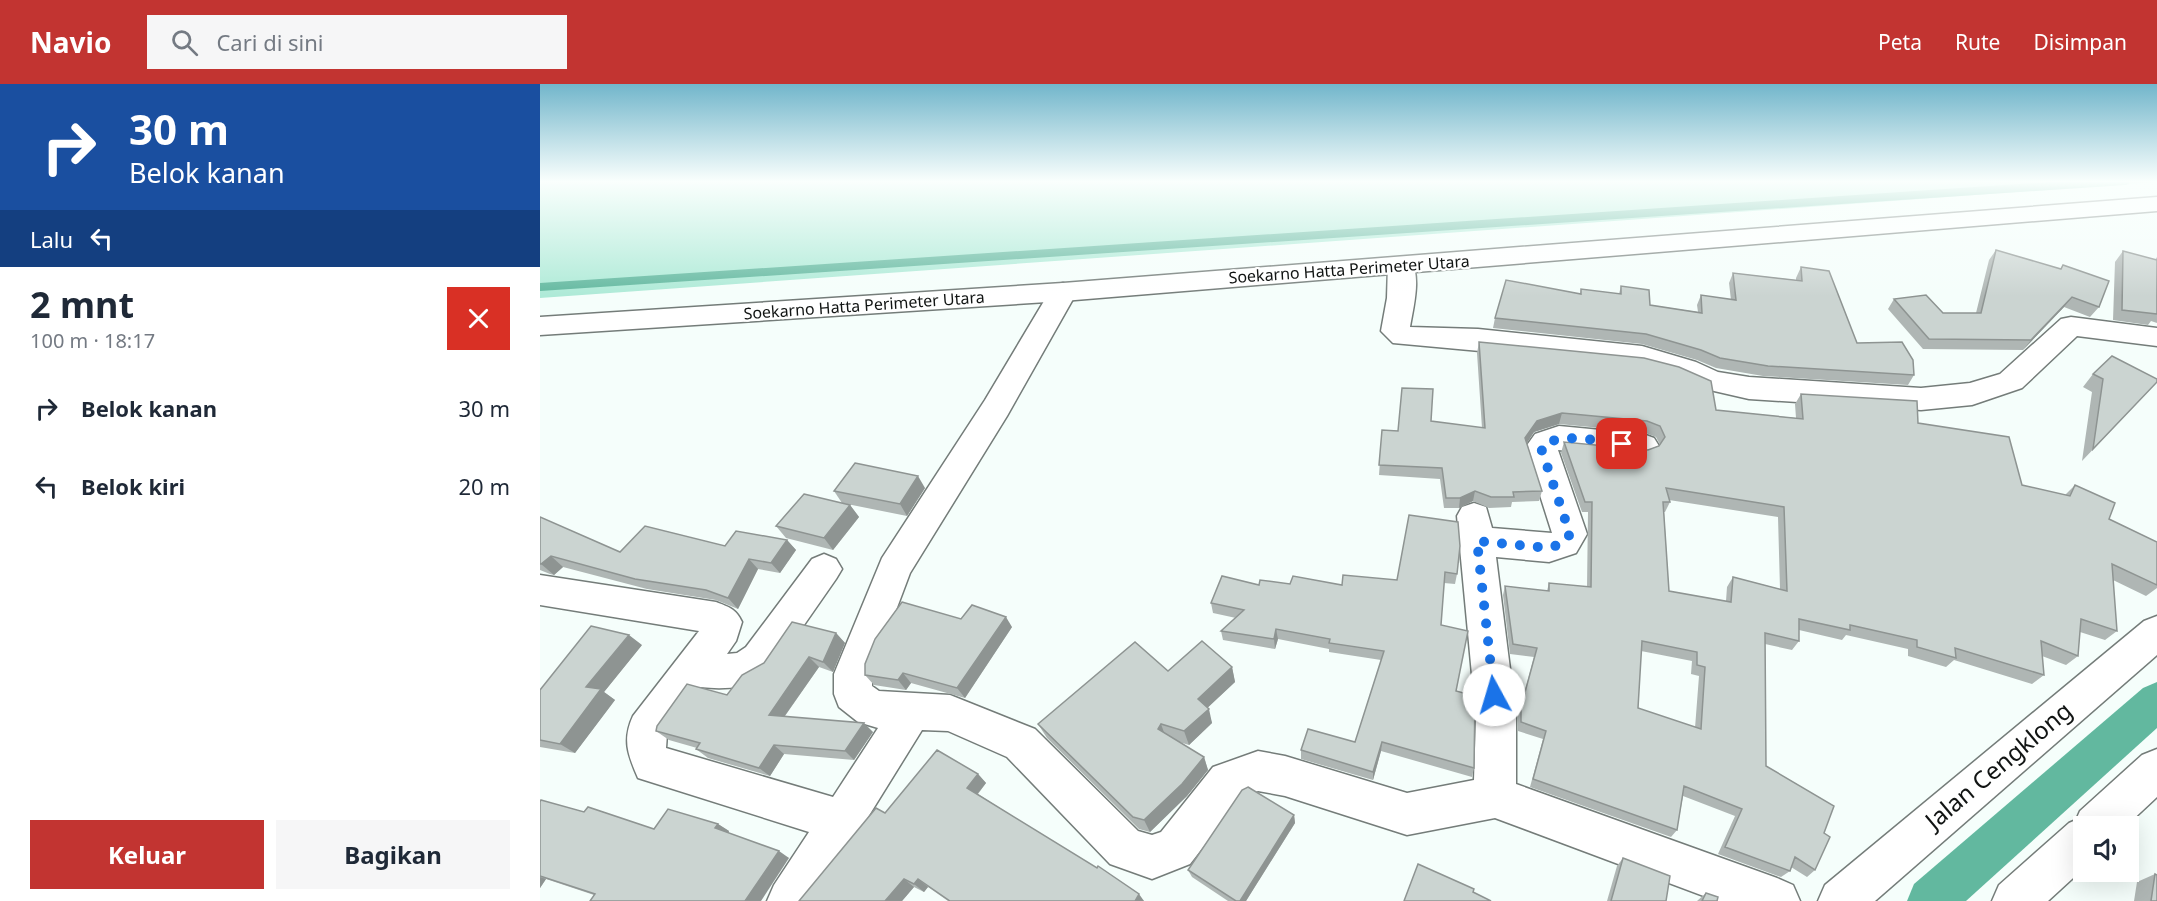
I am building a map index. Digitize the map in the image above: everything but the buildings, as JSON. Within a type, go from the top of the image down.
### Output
[{"type":"street","name":"Soekarno Hatta Perimeter Utara","points":[[540,326],[1063,292],[1970,219]]},
{"type":"street","points":[[1401,265],[1401,298],[1395,331],[1403,336],[1478,339],[1642,356],[1686,369],[1712,381],[1749,388],[1921,399],[1972,394],[2012,381],[2071,326],[2157,337]]},
{"type":"street","points":[[1063,292],[996,408],[894,568],[853,674],[853,694],[872,709],[950,713],[1021,742],[1125,849],[1152,857],[1175,849],[1228,781],[1258,771],[1285,776],[1407,814],[1495,796],[1777,901]]},
{"type":"street","points":[[1495,796],[1496,717],[1476,528],[1549,548],[1564,543],[1570,534],[1541,448],[1546,442],[1559,438],[1643,446]]},
{"type":"street","points":[[691,669],[737,672],[749,668],[759,659],[824,569]]},
{"type":"street","points":[[540,590],[716,618],[724,622],[723,630],[647,729],[646,749],[653,764],[842,821]]},
{"type":"street","name":"Jalan Cengklong","points":[[1841,901],[2156,634]]},
{"type":"street","points":[[790,901],[911,712]]},
{"type":"street","points":[[2107,816],[2157,769]]},
{"type":"street","points":[[2015,901],[2073,848]]},
{"type":"green space","points":[[540,219],[1639,219],[540,298]]},
{"type":"waterway","points":[[540,287],[1555,219]]},
{"type":"waterway","points":[[1931,901],[2157,701]]},
{"type":"route","points":[[1494,695],[1477,541],[1549,548],[1564,543],[1570,534],[1541,448],[1546,442],[1559,438],[1622,444]]}]
